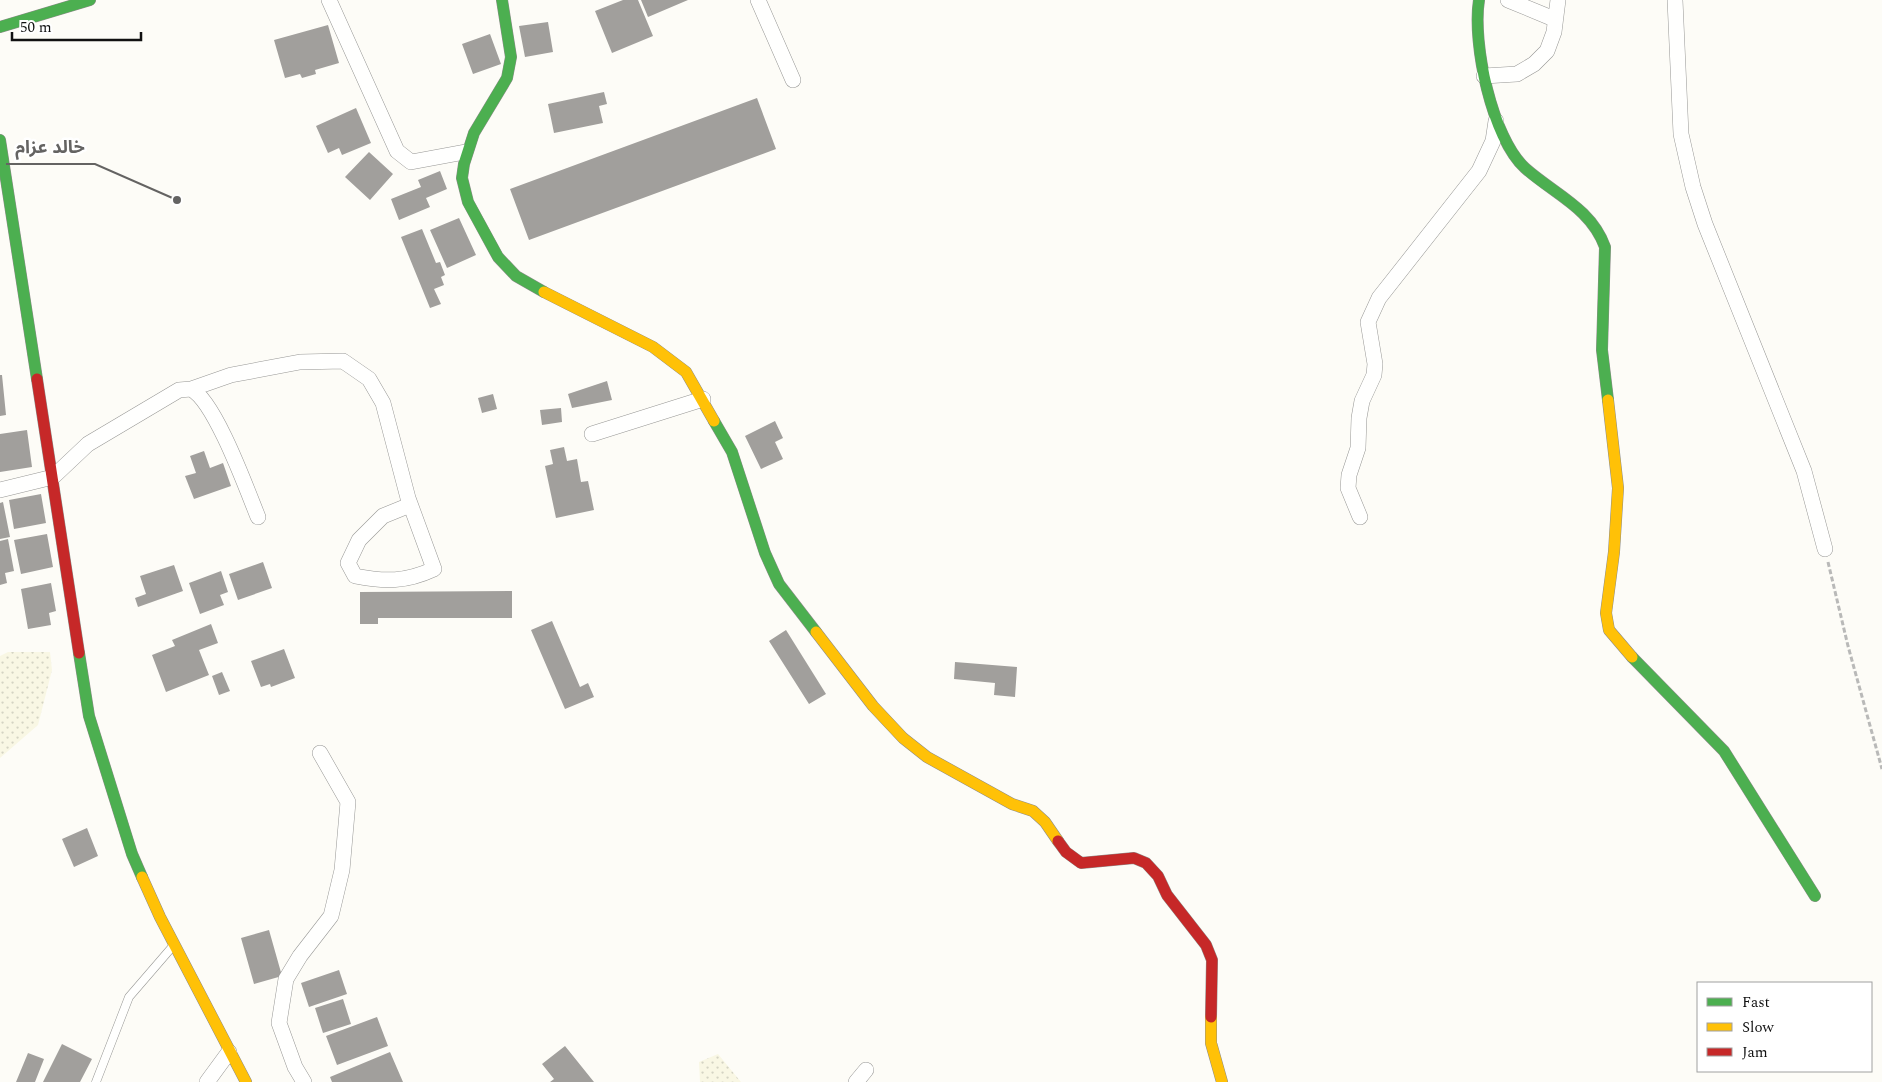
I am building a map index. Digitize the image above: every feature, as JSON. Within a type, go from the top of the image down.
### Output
[{"type":"main road","points":[[0,27],[90,0]]},
{"type":"main road","points":[[502,0],[511,67],[507,78],[465,152],[462,166],[464,192],[500,262],[523,281],[653,347],[686,372],[703,398],[732,452],[765,553],[780,584],[857,686],[903,738],[954,773],[1012,804],[1033,811],[1045,822],[1066,852],[1081,863],[1134,858],[1146,863],[1158,876],[1167,895],[1206,945],[1212,960],[1211,1043],[1222,1082]]},
{"type":"main road","points":[[1479,0],[1476,10],[1476,35],[1496,121],[1523,166],[1588,216],[1601,231],[1605,247],[1602,350],[1618,488],[1614,552],[1606,601],[1606,621],[1609,630],[1621,646],[1724,751],[1815,896]]},
{"type":"main road","points":[[0,140],[89,716],[132,854],[174,945],[228,1052],[246,1082]]},
{"type":"street","points":[[329,0],[397,151],[411,162],[465,152]]},
{"type":"street","points":[[758,0],[794,80]]},
{"type":"street","points":[[1508,0],[1554,19]]},
{"type":"street","points":[[1484,76],[1517,74],[1534,64],[1547,51],[1554,32],[1554,19],[1558,0]]},
{"type":"street","points":[[1674,0],[1681,134],[1693,186],[1705,224],[1804,471],[1826,549]]},
{"type":"street","points":[[1360,517],[1348,488],[1349,475],[1358,448],[1360,410],[1374,375],[1376,364],[1368,322],[1370,316],[1385,290],[1479,171],[1493,141],[1496,121]]},
{"type":"street","points":[[0,490],[53,477],[88,444],[179,390],[191,389],[231,375],[265,368],[300,362],[343,361],[369,379],[383,403],[410,506],[383,516],[359,540],[348,563],[355,576],[383,581],[418,577],[434,569],[408,498]]},
{"type":"street","points":[[191,389],[204,400],[230,450],[258,517]]},
{"type":"street","points":[[592,434],[703,398]]},
{"type":"street","points":[[304,1082],[295,1067],[279,1023],[286,979],[300,956],[331,916],[342,870],[348,802],[320,753]]},
{"type":"street","points":[[207,1082],[228,1052]]},
{"type":"lane","points":[[96,1082],[128,996],[174,945]]},
{"type":"path","points":[[1826,549],[1848,646],[1882,769]]},
{"type":"shaded area","points":[[8,652],[50,652],[52,670],[38,725],[0,758],[0,656]]},
{"type":"shaded area","points":[[718,1054],[741,1082],[700,1082],[699,1062]]},
{"type":"building","points":[[623,0],[638,0],[653,36],[612,53],[595,11]]},
{"type":"building","points":[[641,0],[688,0],[648,17]]},
{"type":"building","points":[[548,22],[553,52],[525,57],[519,26]]},
{"type":"building","points":[[328,25],[339,63],[315,70],[316,74],[302,78],[300,74],[285,78],[274,40]]},
{"type":"building","points":[[490,34],[501,64],[473,74],[462,44]]},
{"type":"building","points":[[604,92],[607,104],[599,106],[603,123],[554,133],[548,104]]},
{"type":"building","points":[[757,98],[776,149],[529,240],[510,189]]},
{"type":"building","points":[[356,108],[371,143],[342,155],[339,148],[328,153],[316,126]]},
{"type":"building","points":[[369,152],[393,174],[370,200],[345,177]]},
{"type":"building","points":[[440,171],[447,189],[426,198],[430,207],[399,220],[391,199],[421,187],[418,180]]},
{"type":"building","points":[[459,218],[476,255],[447,268],[430,230]]},
{"type":"building","points":[[422,229],[436,263],[440,262],[445,275],[441,277],[444,285],[434,289],[441,304],[430,308],[401,237]]},
{"type":"building","points":[[0,375],[2,375],[6,415],[0,416]]},
{"type":"building","points":[[607,381],[612,400],[572,408],[568,394]]},
{"type":"building","points":[[493,394],[497,409],[482,413],[478,398]]},
{"type":"building","points":[[561,408],[562,422],[542,425],[540,410]]},
{"type":"building","points":[[775,421],[783,438],[775,442],[783,459],[761,469],[745,436]]},
{"type":"building","points":[[27,430],[32,467],[0,472],[0,434]]},
{"type":"building","points":[[564,447],[567,461],[577,459],[581,482],[588,481],[594,510],[556,518],[545,466],[553,464],[550,450]]},
{"type":"building","points":[[204,451],[210,468],[223,463],[231,486],[194,499],[185,476],[196,473],[190,456]]},
{"type":"building","points":[[41,494],[46,523],[14,529],[9,500]]},
{"type":"building","points":[[3,502],[10,537],[0,539],[0,503]]},
{"type":"building","points":[[47,534],[53,567],[21,574],[14,540]]},
{"type":"building","points":[[8,539],[14,571],[5,573],[7,583],[0,585],[0,541]]},
{"type":"building","points":[[263,562],[272,588],[238,600],[229,574]]},
{"type":"building","points":[[174,565],[183,591],[138,607],[135,598],[146,594],[140,576]]},
{"type":"building","points":[[221,571],[228,592],[220,595],[224,605],[200,614],[189,583]]},
{"type":"building","points":[[51,583],[56,611],[49,613],[51,625],[28,629],[21,589]]},
{"type":"building","points":[[512,591],[512,618],[378,618],[378,624],[360,624],[360,592]]},
{"type":"building","points":[[552,621],[580,687],[588,683],[594,697],[565,709],[531,630]]},
{"type":"building","points":[[211,624],[218,643],[199,650],[209,675],[166,692],[152,655],[175,646],[172,640]]},
{"type":"building","points":[[786,630],[826,694],[809,704],[769,641]]},
{"type":"building","points":[[284,649],[295,678],[271,687],[270,684],[261,687],[251,661]]},
{"type":"building","points":[[955,662],[1017,667],[1015,697],[994,695],[995,683],[954,679]]},
{"type":"building","points":[[222,672],[230,691],[219,695],[212,676]]},
{"type":"building","points":[[87,828],[98,856],[74,867],[62,839]]},
{"type":"building","points":[[269,930],[282,976],[254,984],[241,938]]},
{"type":"building","points":[[339,970],[347,994],[309,1007],[301,983]]},
{"type":"building","points":[[343,999],[351,1024],[323,1033],[315,1008]]},
{"type":"building","points":[[377,1017],[388,1046],[337,1065],[326,1036]]},
{"type":"building","points":[[62,1044],[92,1059],[80,1082],[43,1082]]},
{"type":"building","points":[[565,1046],[594,1082],[550,1082],[554,1079],[542,1064]]},
{"type":"building","points":[[390,1052],[403,1082],[332,1082],[330,1077]]},
{"type":"building","points":[[28,1053],[44,1059],[35,1082],[16,1082]]},
{"type":"traffic: fast","points":[[0,27],[90,0]]},
{"type":"traffic: fast","points":[[502,0],[511,57],[507,78],[474,133],[464,164],[462,178],[468,202],[498,257],[516,276],[544,292]]},
{"type":"traffic: fast","points":[[1479,0],[1479,40],[1482,64],[1494,113],[1503,135],[1513,154],[1525,168],[1571,203],[1591,222],[1599,233],[1605,247],[1602,350],[1608,400]]},
{"type":"traffic: fast","points":[[0,140],[37,379]]},
{"type":"traffic: fast","points":[[714,421],[732,452],[765,553],[779,584],[816,632]]},
{"type":"traffic: fast","points":[[79,653],[89,716],[132,854],[142,877]]},
{"type":"traffic: fast","points":[[1632,657],[1724,751],[1815,896]]},
{"type":"traffic: slow","points":[[544,292],[653,347],[686,372],[714,421]]},
{"type":"traffic: slow","points":[[1608,400],[1618,488],[1614,552],[1606,613],[1609,630],[1632,657]]},
{"type":"traffic: slow","points":[[816,632],[873,706],[903,738],[927,757],[1012,804],[1033,811],[1045,822],[1058,841]]},
{"type":"traffic: slow","points":[[142,877],[160,917],[246,1082]]},
{"type":"traffic: slow","points":[[1211,1017],[1211,1043],[1222,1082]]},
{"type":"traffic: jam","points":[[37,379],[79,653]]},
{"type":"traffic: jam","points":[[1058,841],[1066,852],[1081,863],[1134,858],[1146,863],[1158,876],[1167,895],[1206,945],[1212,960],[1211,1017]]},
{"type":"place","name":"خالد عزام","points":[[177,200]]}]
